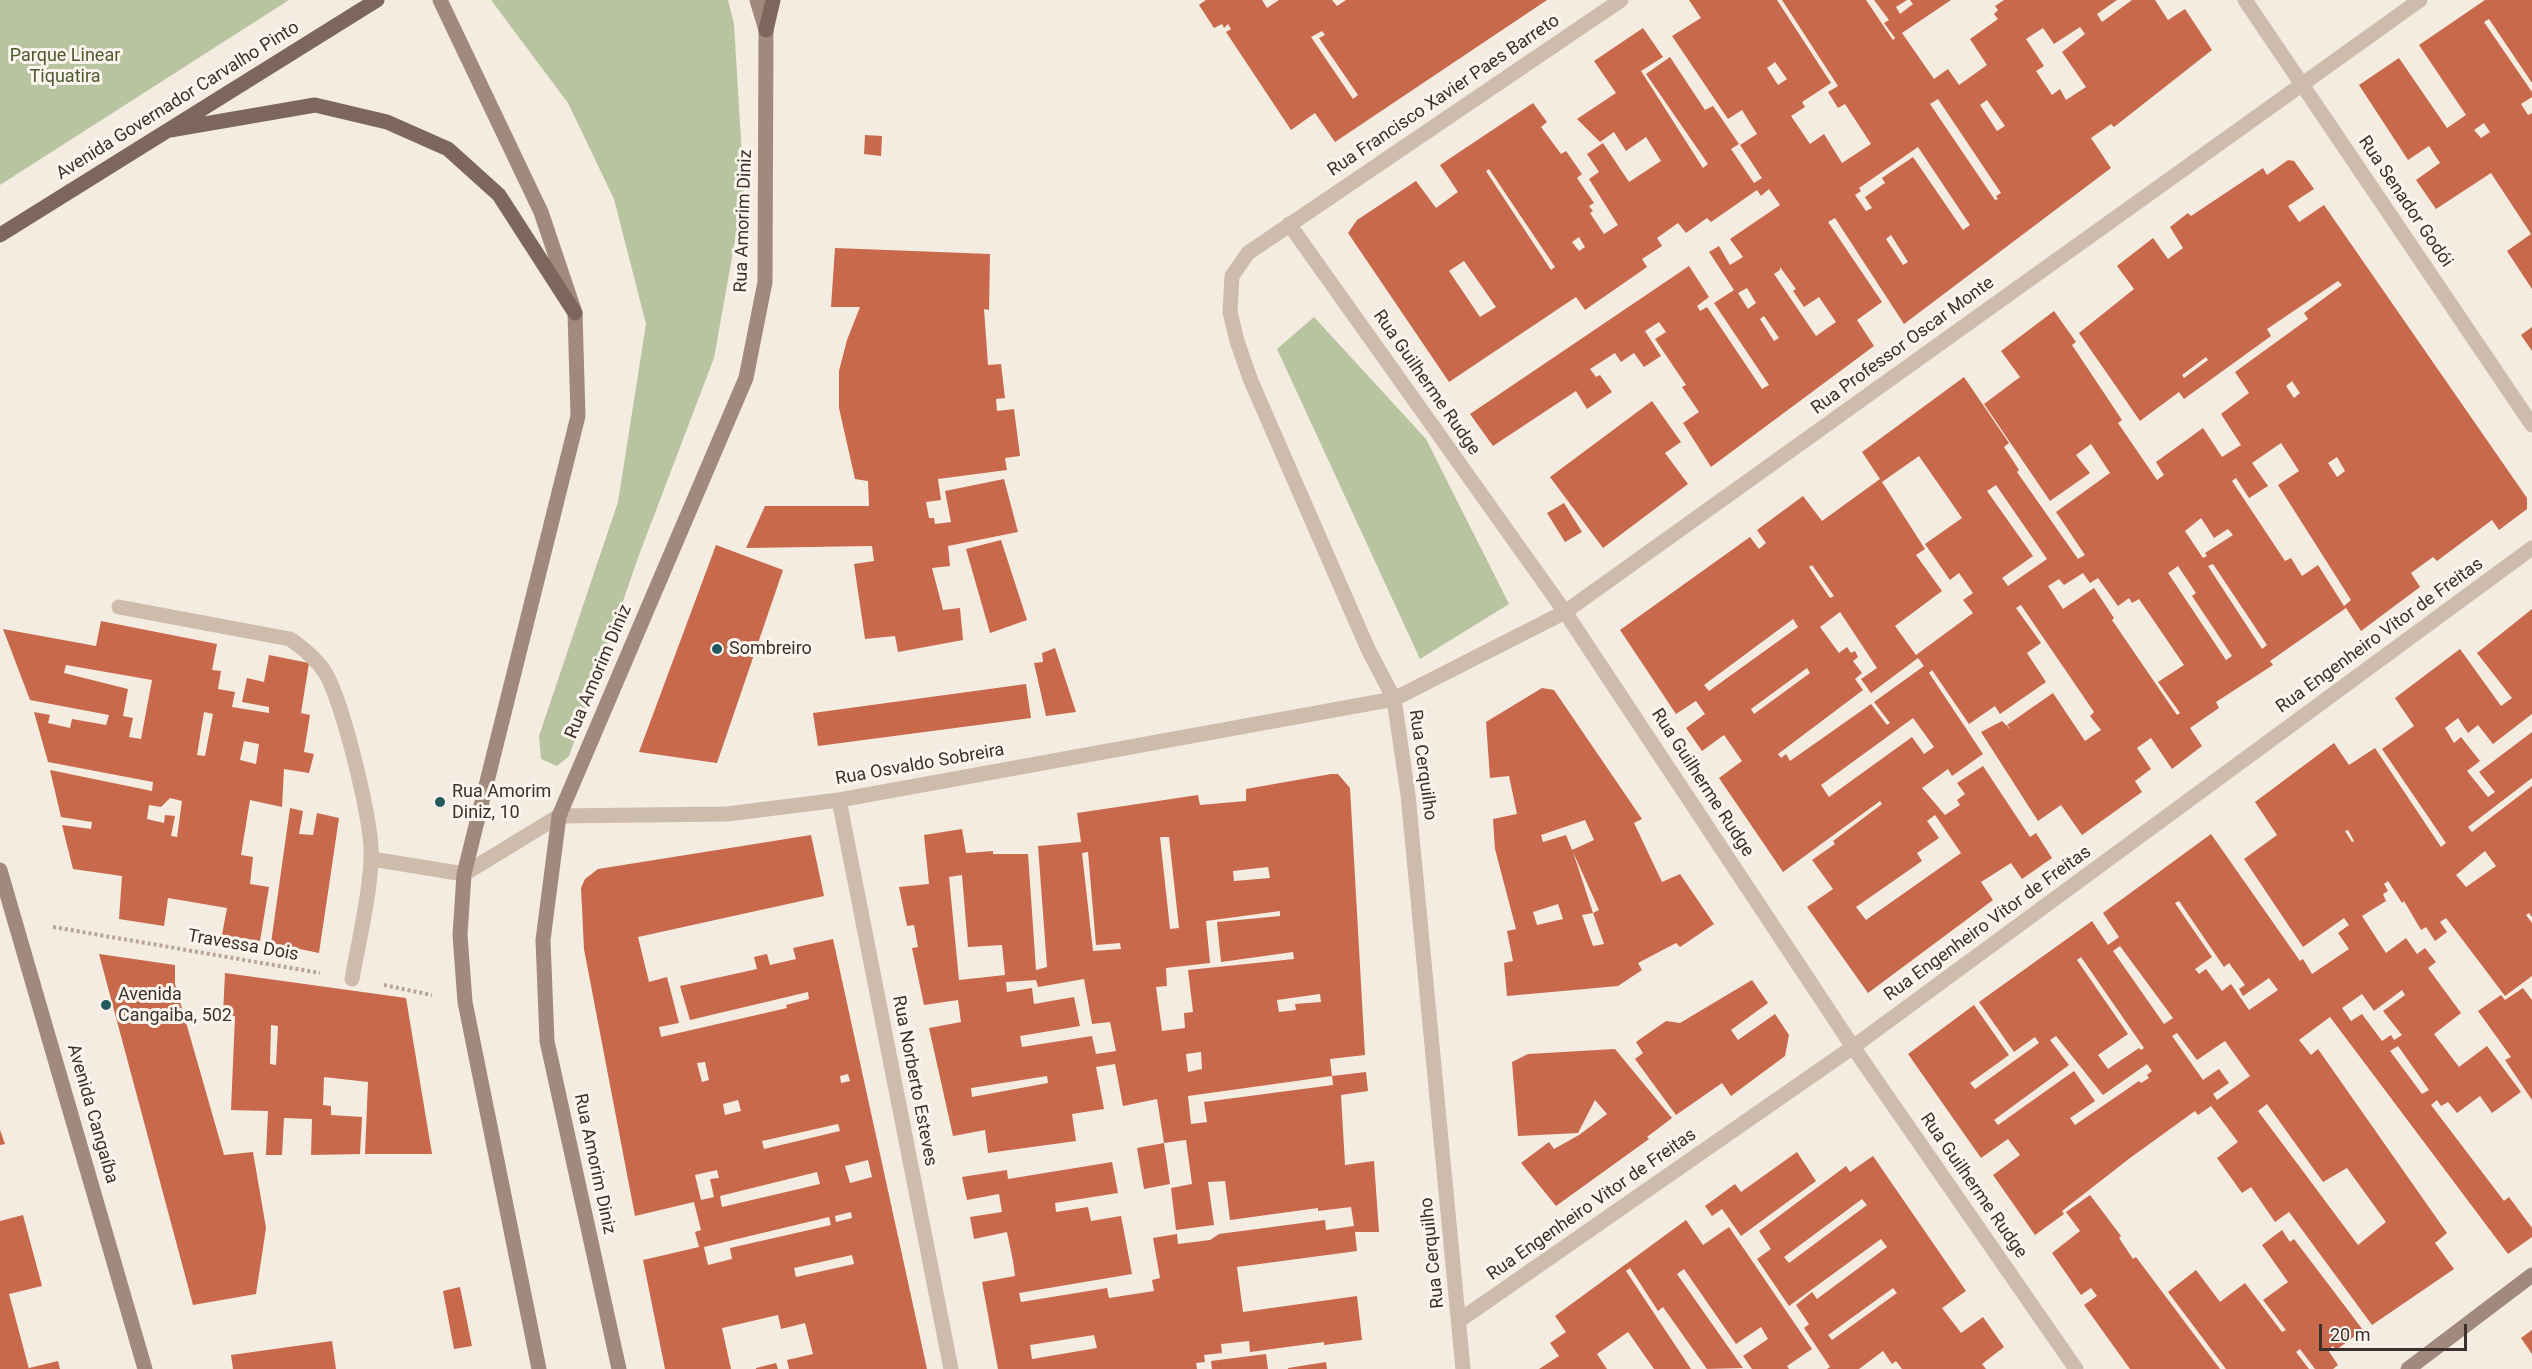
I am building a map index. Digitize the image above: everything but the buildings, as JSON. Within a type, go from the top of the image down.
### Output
[{"type":"main road","name":"Avenida Governador Carvalho Pinto","points":[[0,235],[377,0]]},
{"type":"main road","points":[[766,30],[773,0]]},
{"type":"main road","points":[[171,130],[315,105],[387,122],[418,135],[448,149],[499,195],[575,313]]},
{"type":"street","points":[[440,0],[541,212],[575,313],[578,416],[464,874],[460,935],[465,1002],[539,1369]]},
{"type":"street","name":"Rua Amorim Diniz","points":[[619,1369],[547,1041],[543,940],[559,816],[746,378],[765,282],[766,30],[756,0]]},
{"type":"street","name":"Rua Francisco Xavier Paes Barreto","points":[[1289,224],[1621,0]]},
{"type":"street","name":"Rua Senador Godói","points":[[2245,0],[2532,425]]},
{"type":"street","name":"Rua Professor Oscar Monte","points":[[1394,699],[1565,612],[2301,83],[2421,0]]},
{"type":"street","name":"Rua Guilherme Rudge","points":[[1289,224],[1565,612],[1853,1047],[2076,1369]]},
{"type":"street","name":"Rua Cerquilho","points":[[1289,224],[1248,253],[1232,276],[1230,312],[1251,381],[1363,638],[1394,699],[1408,795],[1463,1369]]},
{"type":"street","name":"Rua Engenheiro Vitor de Freitas","points":[[1460,1320],[1853,1047],[2532,548]]},
{"type":"street","points":[[119,608],[290,639],[307,651],[326,673],[340,712],[354,764],[372,859],[352,978]]},
{"type":"street","name":"Rua Osvaldo Sobreira","points":[[559,816],[727,814],[838,800],[1394,699]]},
{"type":"street","name":"Rua Norberto Esteves","points":[[838,800],[951,1369]]},
{"type":"street","points":[[372,859],[464,874],[559,816]]},
{"type":"street","name":"Avenida Cangaíba","points":[[0,870],[145,1369]]},
{"type":"street","points":[[2408,1369],[2532,1275]]},
{"type":"path","name":"Travessa Dois","points":[[15,921],[352,978],[465,1002]]},
{"type":"green space","name":"Parque Linear Tiquatira","points":[[0,0],[289,0],[0,185]]},
{"type":"green space","points":[[491,0],[728,0],[734,24],[744,190],[714,358],[639,555],[569,756],[557,766],[541,759],[539,736],[618,502],[646,324],[614,199],[568,103]]},
{"type":"green space","points":[[1314,317],[1426,439],[1509,604],[1420,659],[1277,349]]},
{"type":"place","name":"Sombreiro","points":[[717,649]]},
{"type":"place","name":"Rua Amorim Diniz, 10","points":[[440,802]]},
{"type":"place","name":"Avenida Cangaiba, 502","points":[[106,1005]]}]
